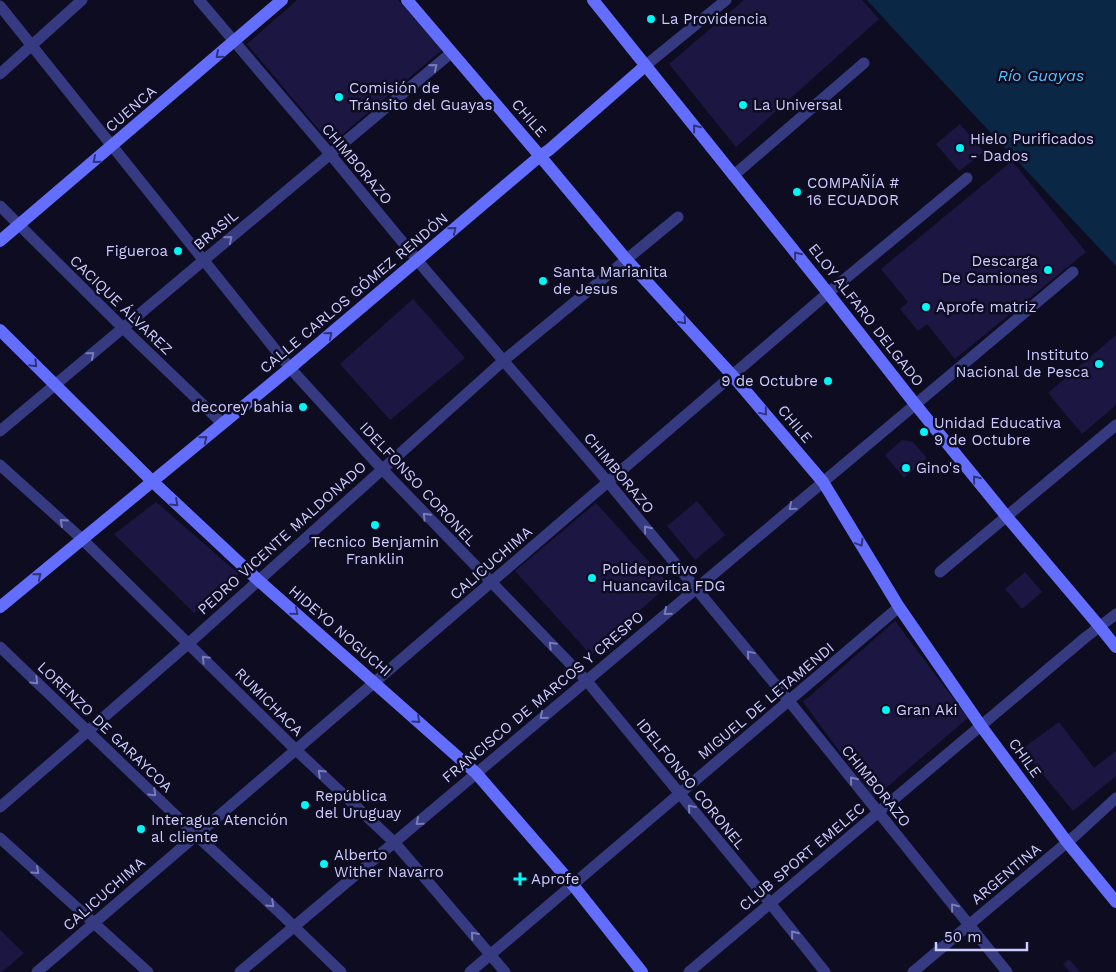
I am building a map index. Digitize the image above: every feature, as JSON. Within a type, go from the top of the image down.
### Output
[{"type":"main road","name":"CUENCA","points":[[0,242],[282,0]]},
{"type":"main road","name":"CHILE","points":[[406,0],[626,259],[732,375],[822,482],[900,607],[985,723],[1067,842],[1116,902]]},
{"type":"main road","name":"ELOY ALFARO DELGADO","points":[[594,0],[915,404],[1116,647]]},
{"type":"main road","name":"CALLE CARLOS GÓMEZ RENDÓN","points":[[0,606],[290,368],[646,66]]},
{"type":"main road","name":"HIDEYO NOGUCHI","points":[[0,330],[152,481],[258,580],[476,773],[572,885],[642,972]]},
{"type":"street","points":[[0,74],[82,0]]},
{"type":"street","name":"CHIMBORAZO","points":[[199,0],[417,260],[608,482],[789,701],[1007,972]]},
{"type":"street","name":"CALLE CARLOS GÓMEZ RENDÓN","points":[[646,66],[726,0]]},
{"type":"street","name":"IDELFONSO CORONEL","points":[[0,6],[290,368],[382,469],[586,680],[825,972]]},
{"type":"street","name":"BRASIL","points":[[0,431],[451,53]]},
{"type":"street","points":[[733,176],[864,63]]},
{"type":"street","name":"CALICUCHIMA","points":[[37,972],[828,293],[967,178]]},
{"type":"street","name":"CACIQUE ÁLVAREZ","points":[[0,206],[223,424]]},
{"type":"street","name":"PEDRO VICENTE MALDONADO","points":[[0,807],[189,642],[503,360],[678,218]]},
{"type":"street","name":"FRANCISCO DE MARCOS Y CRESPO","points":[[240,972],[1073,272]]},
{"type":"street","points":[[940,572],[1116,425]]},
{"type":"street","name":"RUMICHACA","points":[[0,465],[82,539],[189,642],[296,750],[394,843],[505,972]]},
{"type":"street","name":"MIGUEL DE LETAMENDI","points":[[470,972],[900,607]]},
{"type":"street","name":"CLUB SPORT EMELEC","points":[[689,972],[1116,614]]},
{"type":"street","name":"LORENZO DE GARAYCOA","points":[[0,647],[341,972]]},
{"type":"street","name":"ARGENTINA","points":[[914,972],[1116,798]]},
{"type":"street","points":[[0,838],[148,972]]},
{"type":"water","name":"Río Guayas","points":[[867,0],[1116,0],[1116,266],[900,36]]},
{"type":"building","name":"Comisión de Tránsito del Guayas","points":[[297,0],[398,0],[442,50],[331,144],[247,44]]},
{"type":"building","name":"La Universal","points":[[744,0],[862,0],[879,19],[736,147],[669,64]]},
{"type":"building","name":"Hielo Purificados - Dados","points":[[960,124],[984,152],[959,171],[936,144]]},
{"type":"building","points":[[1012,161],[1086,252],[955,359],[927,324],[918,331],[900,309],[908,302],[881,269]]},
{"type":"building","points":[[413,299],[465,358],[390,420],[340,364]]},
{"type":"building","name":"Instituto Nacional de Pesca","points":[[1116,335],[1116,405],[1082,434],[1048,393]]},
{"type":"building","name":"Gino's","points":[[902,440],[913,442],[927,458],[904,478],[885,455]]},
{"type":"building","points":[[697,501],[725,535],[695,560],[667,526]]},
{"type":"building","points":[[156,502],[239,574],[194,613],[114,534]]},
{"type":"building","name":"Polideportivo Huancavilca FDG","points":[[596,503],[669,584],[591,655],[515,571]]},
{"type":"building","points":[[1025,572],[1042,592],[1022,609],[1005,589]]},
{"type":"building","name":"Gran Aki","points":[[895,621],[968,718],[874,798],[803,702]]},
{"type":"building","points":[[1059,722],[1094,768],[1116,751],[1116,776],[1073,811],[1022,749]]},
{"type":"building","points":[[0,930],[24,953],[2,972],[0,972]]},
{"type":"building","points":[[1069,959],[1080,972],[1070,972],[1063,964]]},
{"type":"place","name":"La Providencia","points":[[651,19]]},
{"type":"place","name":"Comisión de Tránsito del Guayas","points":[[339,97]]},
{"type":"place","name":"La Universal","points":[[743,105]]},
{"type":"place","name":"Hielo Purificados - Dados","points":[[960,148]]},
{"type":"place","name":"COMPAÑÍA # 16 ECUADOR","points":[[797,192]]},
{"type":"place","name":"Figueroa","points":[[178,251]]},
{"type":"place","name":"Descarga De Camiones","points":[[1048,270]]},
{"type":"place","name":"Santa Marianita de Jesus","points":[[543,281]]},
{"type":"place","name":"Aprofe matriz","points":[[926,307]]},
{"type":"place","name":"Instituto Nacional de Pesca","points":[[1099,364]]},
{"type":"place","name":"9 de Octubre","points":[[828,381]]},
{"type":"place","name":"decorey bahia","points":[[303,407]]},
{"type":"place","name":"Unidad Educativa 9 de Octubre","points":[[924,432]]},
{"type":"place","name":"Gino's","points":[[906,468]]},
{"type":"place","name":"Tecnico Benjamin Franklin","points":[[375,525]]},
{"type":"place","name":"Polideportivo Huancavilca FDG","points":[[592,578]]},
{"type":"place","name":"Gran Aki","points":[[886,710]]},
{"type":"place","name":"República del Uruguay","points":[[305,805]]},
{"type":"place","name":"Interagua Atención al cliente","points":[[141,829]]},
{"type":"place","name":"Alberto Wither Navarro","points":[[324,864]]},
{"type":"place","name":"Aprofe","points":[[520,879]]}]
